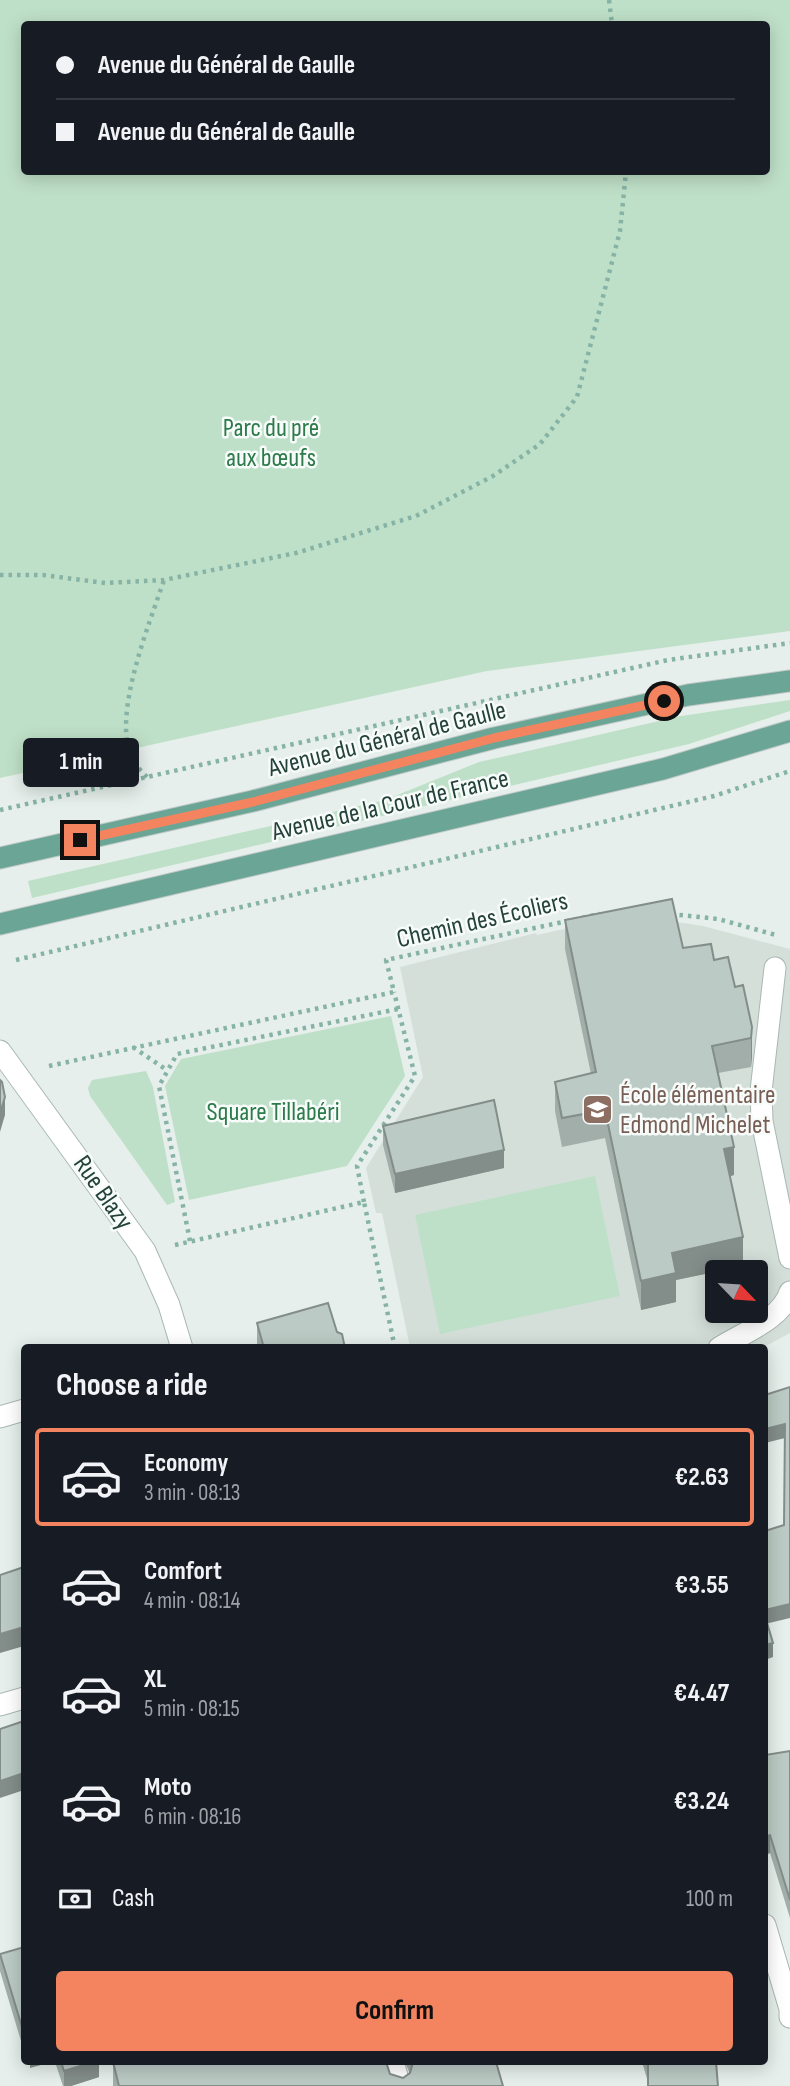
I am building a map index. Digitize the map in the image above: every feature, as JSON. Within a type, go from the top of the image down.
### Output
[{"type":"main road","name":"Avenue du Général de Gaulle","points":[[0,858],[253,802],[494,738],[688,695],[790,681]]},
{"type":"main road","name":"Avenue de la Cour de France","points":[[0,924],[663,769],[790,731]]},
{"type":"street","points":[[775,968],[761,1091],[762,1121],[790,1258]]},
{"type":"street","name":"Rue Blazy","points":[[0,1051],[145,1251],[169,1305],[181,1344]]},
{"type":"street","points":[[726,1344],[775,1314],[787,1303],[790,1292]]},
{"type":"street","points":[[0,1417],[21,1411]]},
{"type":"street","points":[[0,1705],[21,1699]]},
{"type":"street","points":[[768,1935],[790,2017]]},
{"type":"street","points":[[394,2065],[400,2086]]},
{"type":"path","points":[[609,0],[612,21]]},
{"type":"path","points":[[0,575],[43,575],[105,583],[164,580],[296,553],[416,516],[493,476],[540,444],[577,397],[620,231],[626,175]]},
{"type":"path","points":[[147,777],[133,761],[126,741],[130,683],[164,580]]},
{"type":"path","points":[[0,810],[668,660],[790,643]]},
{"type":"path","points":[[16,960],[715,796],[790,771]]},
{"type":"path","name":"Chemin des Écoliers","points":[[18,1075],[132,1047],[394,992],[386,960],[580,917],[605,914]]},
{"type":"path","points":[[664,914],[718,919],[779,936]]},
{"type":"path","points":[[394,992],[415,1076],[357,1166],[394,1344]]},
{"type":"path","points":[[190,1241],[159,1086],[177,1054],[398,1009]]},
{"type":"path","points":[[132,1047],[168,1071]]},
{"type":"path","points":[[145,1251],[364,1202]]},
{"type":"shaded area","name":"École élémentaire Edmond Michelet","points":[[664,920],[703,926],[790,949],[790,1333],[768,1345],[409,1344],[382,1213],[376,1213],[366,1168],[423,1077],[400,967],[536,933],[537,935],[595,922]]},
{"type":"green space","name":"Parc du pré aux bœufs","points":[[0,0],[790,0],[790,631],[487,671],[0,778]]},
{"type":"green space","points":[[790,700],[790,711],[689,744],[32,898],[28,881],[385,800],[479,762],[681,716]]},
{"type":"green space","name":"Square Tillabéri","points":[[391,1016],[405,1076],[347,1166],[189,1200],[165,1086],[181,1059]]},
{"type":"green space","points":[[146,1071],[153,1087],[175,1202],[167,1205],[90,1096],[88,1088],[92,1080]]},
{"type":"green space","points":[[595,1176],[620,1296],[440,1334],[415,1215]]},
{"type":"building","points":[[672,899],[683,948],[711,944],[714,960],[728,957],[735,987],[743,985],[752,1027],[751,1038],[712,1046],[734,1147],[724,1149],[743,1237],[672,1253],[676,1273],[641,1281],[605,1110],[562,1118],[555,1082],[596,1072],[565,920]]},
{"type":"building","points":[[0,1080],[5,1097],[0,1113]]},
{"type":"building","points":[[494,1100],[504,1150],[395,1174],[383,1126]]},
{"type":"building","points":[[328,1303],[337,1332],[342,1334],[344,1344],[263,1344],[257,1323]]},
{"type":"building","points":[[790,1387],[790,1604],[768,1609],[768,1530],[784,1525],[785,1424],[768,1428],[768,1394]]},
{"type":"building","points":[[21,1568],[21,1628],[0,1634],[0,1575]]},
{"type":"building","points":[[768,1626],[773,1643],[768,1644]]},
{"type":"building","points":[[21,1722],[21,1774],[0,1781],[0,1729]]},
{"type":"building","points":[[790,1751],[790,1900],[770,1835],[768,1836],[768,1755]]},
{"type":"building","points":[[21,1948],[21,2024],[0,1954]]},
{"type":"building","points":[[62,2065],[83,2065],[64,2071]]},
{"type":"building","points":[[114,2065],[387,2065],[390,2074],[403,2078],[410,2073],[412,2065],[497,2065],[503,2086],[119,2086]]},
{"type":"building","points":[[648,2065],[716,2065],[718,2086],[648,2086]]},
{"type":"place","name":"École élémentaire Edmond Michelet","points":[[597,1109]]},
{"type":"route","points":[[80,840],[253,802],[494,738],[664,701]]}]
